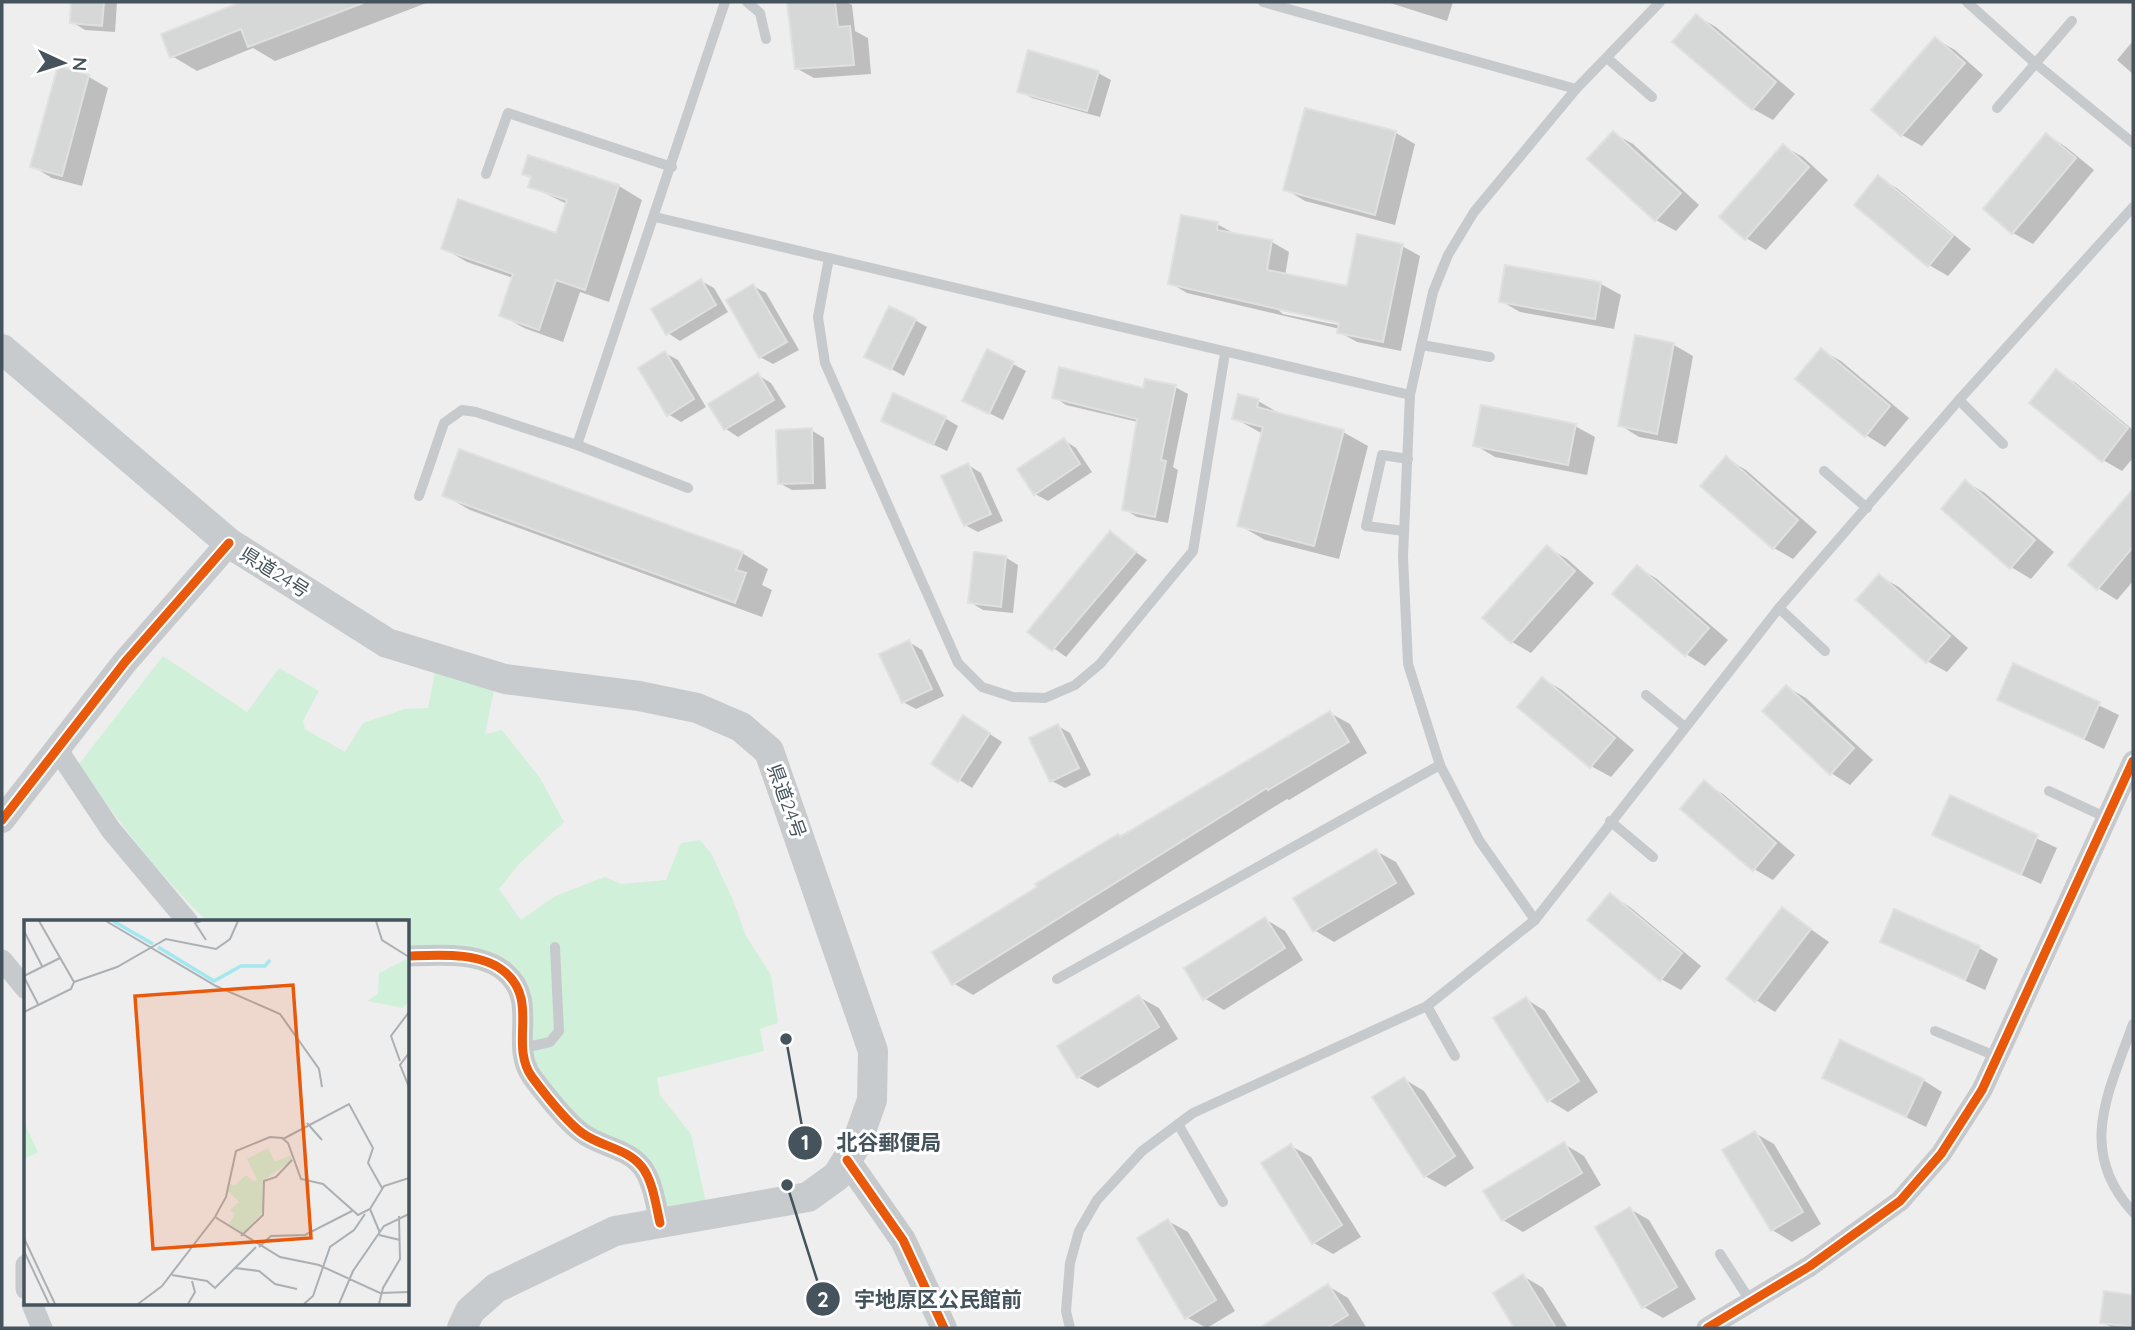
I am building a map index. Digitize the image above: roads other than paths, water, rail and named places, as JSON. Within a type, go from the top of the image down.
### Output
[{"type":"main road","name":"県道24号","points":[[2,349],[229,543],[387,643],[505,679],[639,696],[697,708],[741,727],[769,751],[873,1051],[872,1100],[856,1146],[836,1176],[808,1197],[615,1231],[496,1288],[470,1311],[462,1328]]},
{"type":"street","points":[[2,820],[125,662],[229,543]]},
{"type":"street","points":[[57,749],[111,830],[186,920]]},
{"type":"street","points":[[1707,1328],[1810,1266],[1900,1201],[1941,1153],[1982,1090],[2133,761]]},
{"type":"street","points":[[410,956],[473,959],[505,971],[521,993],[524,1006],[523,1048],[531,1076],[583,1133],[633,1157],[644,1170],[660,1223]]},
{"type":"street","points":[[2,960],[24,987]]},
{"type":"street","points":[[847,1160],[903,1240],[944,1328]]},
{"type":"street","points":[[33,1306],[42,1328]]},
{"type":"lane","points":[[577,445],[725,2]]},
{"type":"lane","points":[[747,2],[760,13],[766,39]]},
{"type":"lane","points":[[1263,2],[1576,89]]},
{"type":"lane","points":[[1535,920],[1479,840],[1440,765],[1408,664],[1404,531],[1410,395],[1433,292],[1448,256],[1474,212],[1576,89],[1660,2]]},
{"type":"lane","points":[[1967,2],[2035,63],[2133,143]]},
{"type":"lane","points":[[1997,108],[2072,21]]},
{"type":"lane","points":[[1607,58],[1652,97]]},
{"type":"lane","points":[[486,174],[508,113],[671,167]]},
{"type":"lane","points":[[1070,1328],[1066,1311],[1070,1263],[1079,1231],[1097,1200],[1133,1161],[1193,1113],[1427,1006],[1535,920],[1779,608],[1959,400],[2133,207]]},
{"type":"lane","points":[[655,217],[1410,395]]},
{"type":"lane","points":[[829,258],[818,317],[825,363],[958,663],[982,687],[1013,697],[1045,698],[1075,685],[1100,664],[1193,551],[1225,353]]},
{"type":"lane","points":[[1422,345],[1490,357]]},
{"type":"lane","points":[[1959,400],[2003,444]]},
{"type":"lane","points":[[419,496],[444,423],[462,410],[476,412],[577,445],[688,488]]},
{"type":"lane","points":[[1404,531],[1366,526],[1382,455],[1408,459]]},
{"type":"lane","points":[[1824,471],[1867,508]]},
{"type":"lane","points":[[1779,608],[1825,651]]},
{"type":"lane","points":[[1646,695],[1685,727]]},
{"type":"lane","points":[[1057,979],[1440,765]]},
{"type":"lane","points":[[2049,791],[2107,818]]},
{"type":"lane","points":[[1610,821],[1653,857]]},
{"type":"lane","points":[[523,1048],[550,1042],[558,1031],[555,947]]},
{"type":"lane","points":[[1427,1006],[1455,1056]]},
{"type":"lane","points":[[2133,1024],[2101,1115],[2101,1135],[2109,1178],[2119,1196],[2133,1212]]},
{"type":"lane","points":[[1934,1031],[1997,1057]]},
{"type":"lane","points":[[1178,1124],[1223,1202]]},
{"type":"lane","points":[[1720,1254],[1751,1302]]},
{"type":"place","name":"北谷郵便局","points":[[786,1039]]},
{"type":"place","name":"宇地原区公民館前","points":[[787,1185]]}]
